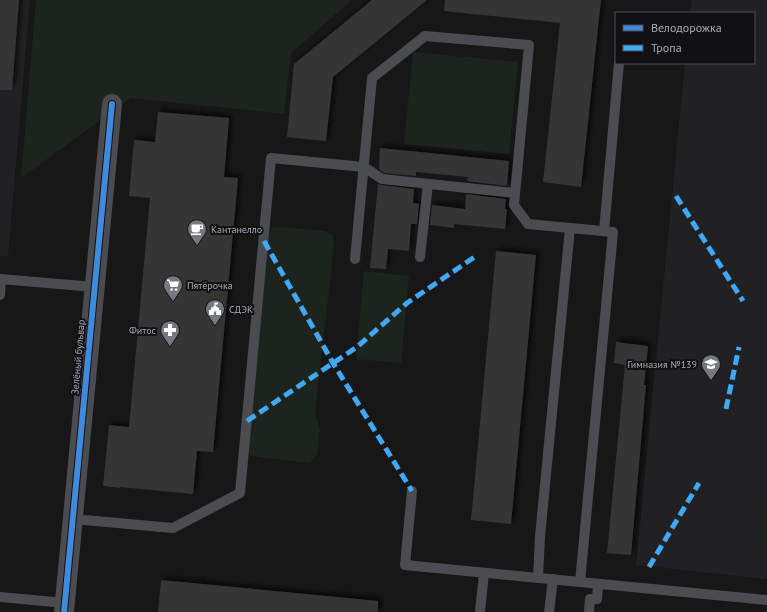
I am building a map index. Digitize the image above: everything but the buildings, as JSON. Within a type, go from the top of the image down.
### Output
[{"type":"street","name":"Зелёный бульвар","points":[[64,607],[112,104]]},
{"type":"lane","points":[[355,259],[372,78],[425,36],[529,45],[514,205],[528,224],[613,232],[580,582]]},
{"type":"lane","points":[[604,231],[619,64]]},
{"type":"lane","points":[[73,519],[173,528],[240,493],[271,158],[364,167],[382,179],[515,193]]},
{"type":"lane","points":[[420,257],[428,184]]},
{"type":"lane","points":[[538,578],[541,528],[570,228]]},
{"type":"lane","points":[[0,295],[1,279],[94,287]]},
{"type":"lane","points":[[412,490],[405,565],[767,600]]},
{"type":"lane","points":[[480,612],[484,573]]},
{"type":"lane","points":[[550,612],[553,579]]},
{"type":"lane","points":[[589,612],[590,599],[597,599],[598,584]]},
{"type":"lane","points":[[0,597],[64,607]]},
{"type":"shaded area","points":[[0,0],[30,0],[8,256],[0,256]]},
{"type":"shaded area","points":[[36,0],[352,0],[291,53],[284,114],[131,98],[21,178]]},
{"type":"shaded area","name":"Гимназия №139","points":[[692,0],[767,0],[767,579],[636,565],[685,64],[755,64],[755,12],[690,12]]},
{"type":"shaded area","points":[[413,52],[518,62],[509,154],[404,144]]},
{"type":"shaded area","points":[[279,227],[325,231],[333,236],[334,244],[315,413],[320,430],[317,454],[310,463],[250,455],[247,447],[269,235],[272,228]]},
{"type":"shaded area","points":[[364,271],[409,276],[401,363],[356,359]]},
{"type":"shaded area","points":[[767,489],[767,550],[761,550]]},
{"type":"marked path","points":[[676,196],[743,301]]},
{"type":"marked path","points":[[264,241],[333,363],[412,491]]},
{"type":"marked path","points":[[247,421],[357,347],[407,303],[476,256]]},
{"type":"marked path","points":[[726,409],[739,347]]},
{"type":"marked path","points":[[649,567],[699,483]]},
{"type":"cycle path","points":[[64,612],[112,104]]},
{"type":"place","name":"Кантанелло","points":[[197,246]]},
{"type":"place","name":"Пятёрочка","points":[[173,302]]},
{"type":"place","name":"СДЭК","points":[[215,326]]},
{"type":"place","name":"Фитос","points":[[170,347]]},
{"type":"place","name":"Гимназия №139","points":[[711,381]]}]
